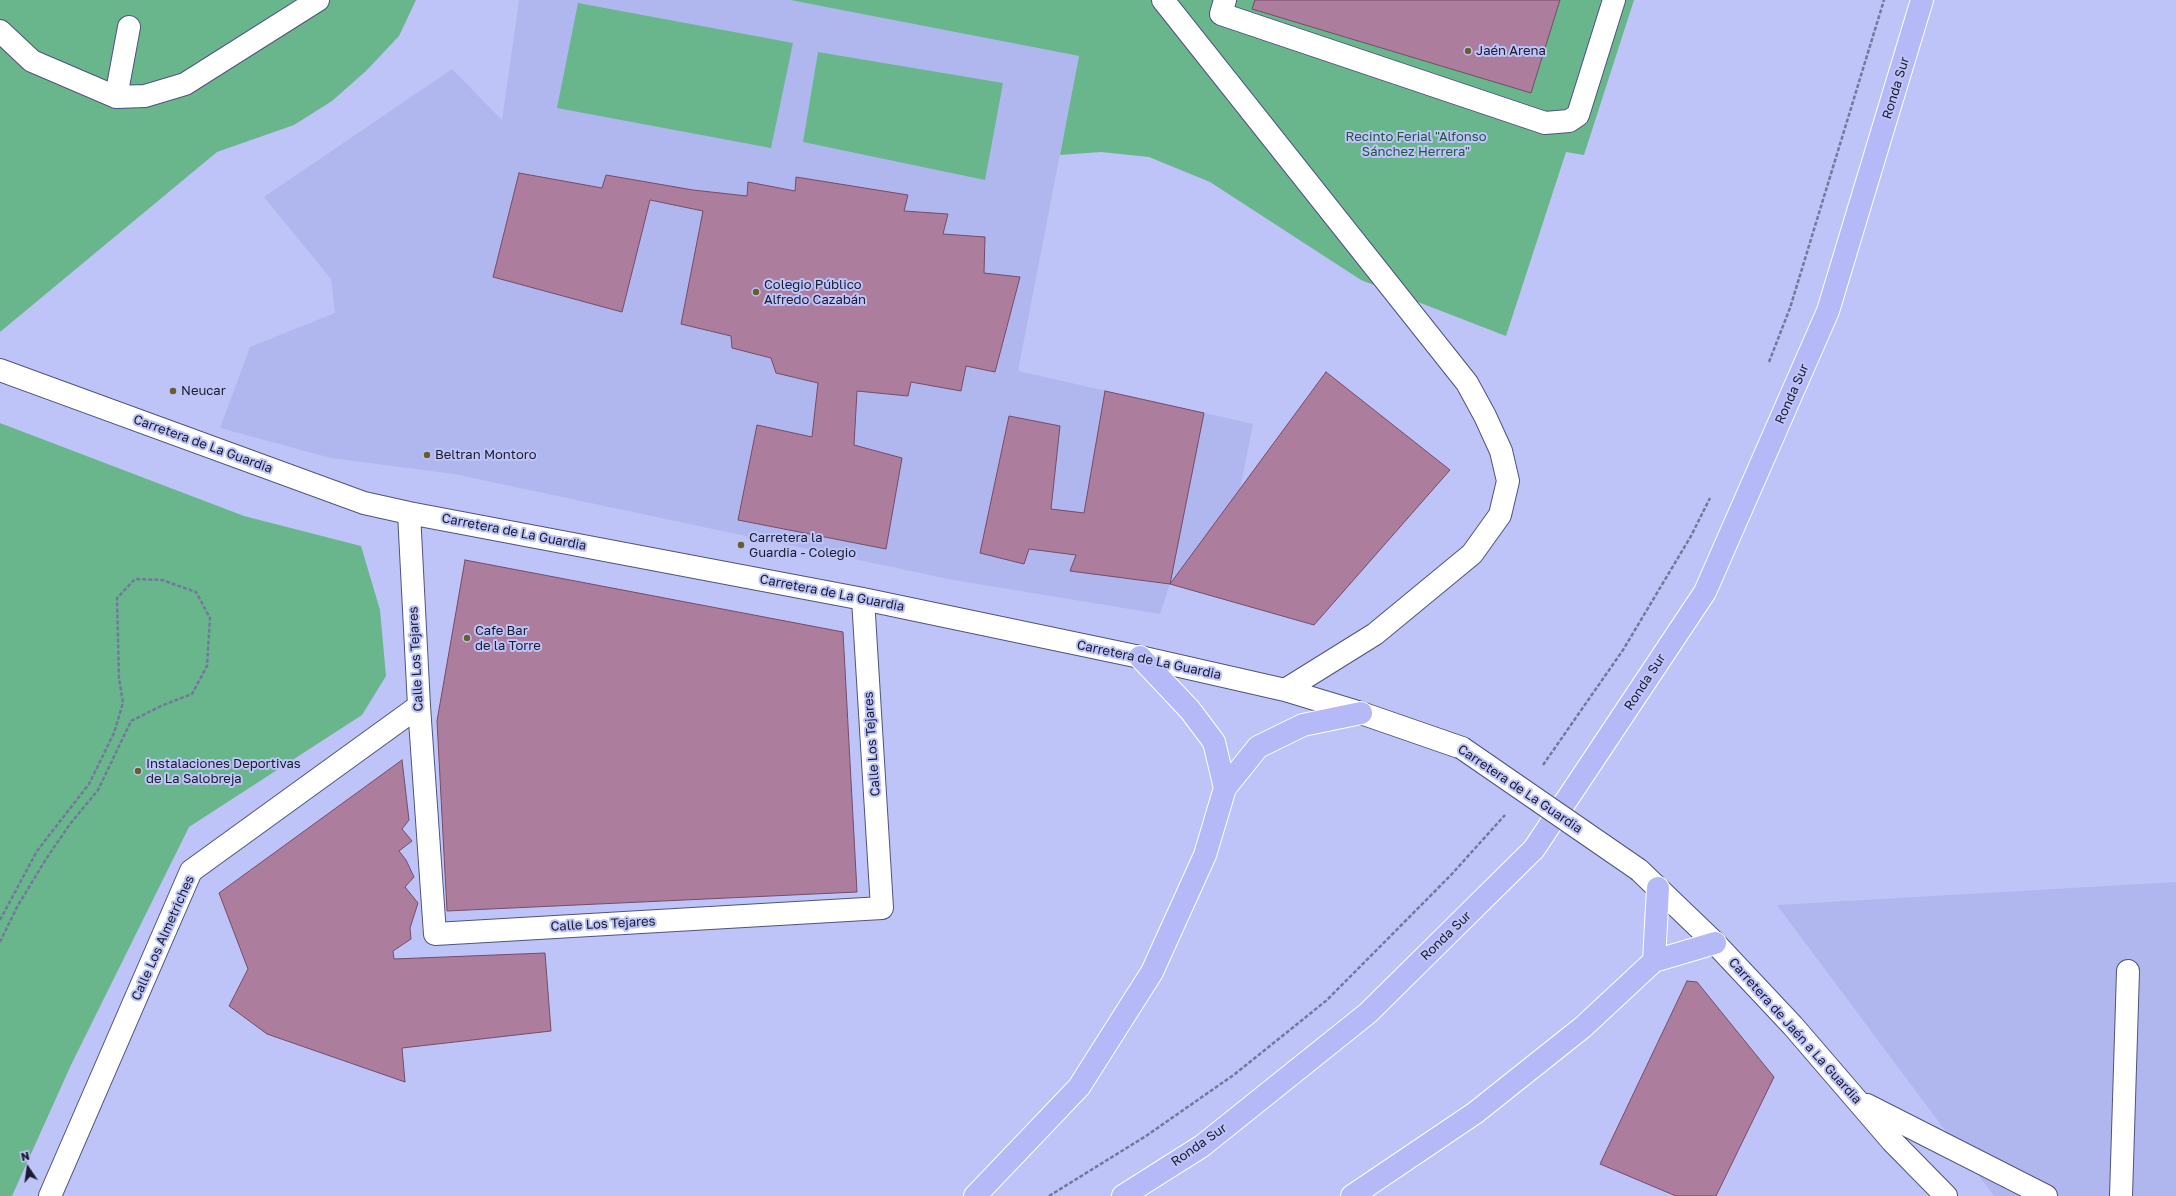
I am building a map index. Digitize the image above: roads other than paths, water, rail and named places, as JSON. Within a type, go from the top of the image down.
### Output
[{"type":"main road","name":"Ronda Sur","points":[[1123,1196],[1202,1146],[1368,1013],[1534,849],[1705,592],[1828,311],[1922,0]]},
{"type":"main road","points":[[1140,658],[1190,710],[1214,742],[1225,788]]},
{"type":"main road","points":[[975,1196],[1079,1087],[1152,972],[1204,855],[1225,788],[1258,747],[1303,726],[1362,713]]},
{"type":"main road","points":[[1654,961],[1658,888]]},
{"type":"main road","points":[[1352,1196],[1475,1113],[1583,1027],[1654,961],[1715,943]]},
{"type":"street","points":[[0,31],[32,61],[116,97],[145,96],[186,84],[318,0]]},
{"type":"street","points":[[1162,0],[1467,383],[1498,444],[1508,481],[1500,515],[1472,554],[1375,634],[1285,690]]},
{"type":"street","points":[[1225,0],[1221,14],[1545,123],[1569,121],[1578,115],[1614,0]]},
{"type":"street","points":[[116,97],[129,27]]},
{"type":"street","name":"Carretera de La Guardia","points":[[0,370],[364,502],[409,513],[863,598],[1285,690],[1362,713],[1462,748],[1639,870]]},
{"type":"street","name":"Calle Los Tejares","points":[[409,513],[418,706],[435,934],[882,908],[863,598]]},
{"type":"street","name":"Calle Los Almetriches","points":[[50,1196],[191,871],[418,706]]},
{"type":"street","name":"Carretera de Jaén a La Guardia","points":[[1639,870],[1715,943],[1793,1026],[1892,1142],[1946,1196]]},
{"type":"street","points":[[2121,1196],[2128,971]]},
{"type":"street","points":[[1857,1101],[2046,1196]]},
{"type":"place","name":"Jaén Arena","points":[[1468,51]]},
{"type":"place","name":"Colegio Público Alfredo Cazabán","points":[[756,292]]},
{"type":"place","name":"Neucar","points":[[173,391]]},
{"type":"place","name":"Beltran Montoro","points":[[427,455]]},
{"type":"place","name":"Carretera la Guardia - Colegio","points":[[741,545]]},
{"type":"place","name":"Cafe Bar de la Torre","points":[[467,638]]},
{"type":"place","name":"Instalaciones Deportivas de La Salobreja","points":[[138,771]]},
{"type":"park label","name":"Recinto Ferial \"Alfonso Sánchez Herrera\"","points":[[1416,144]]}]
